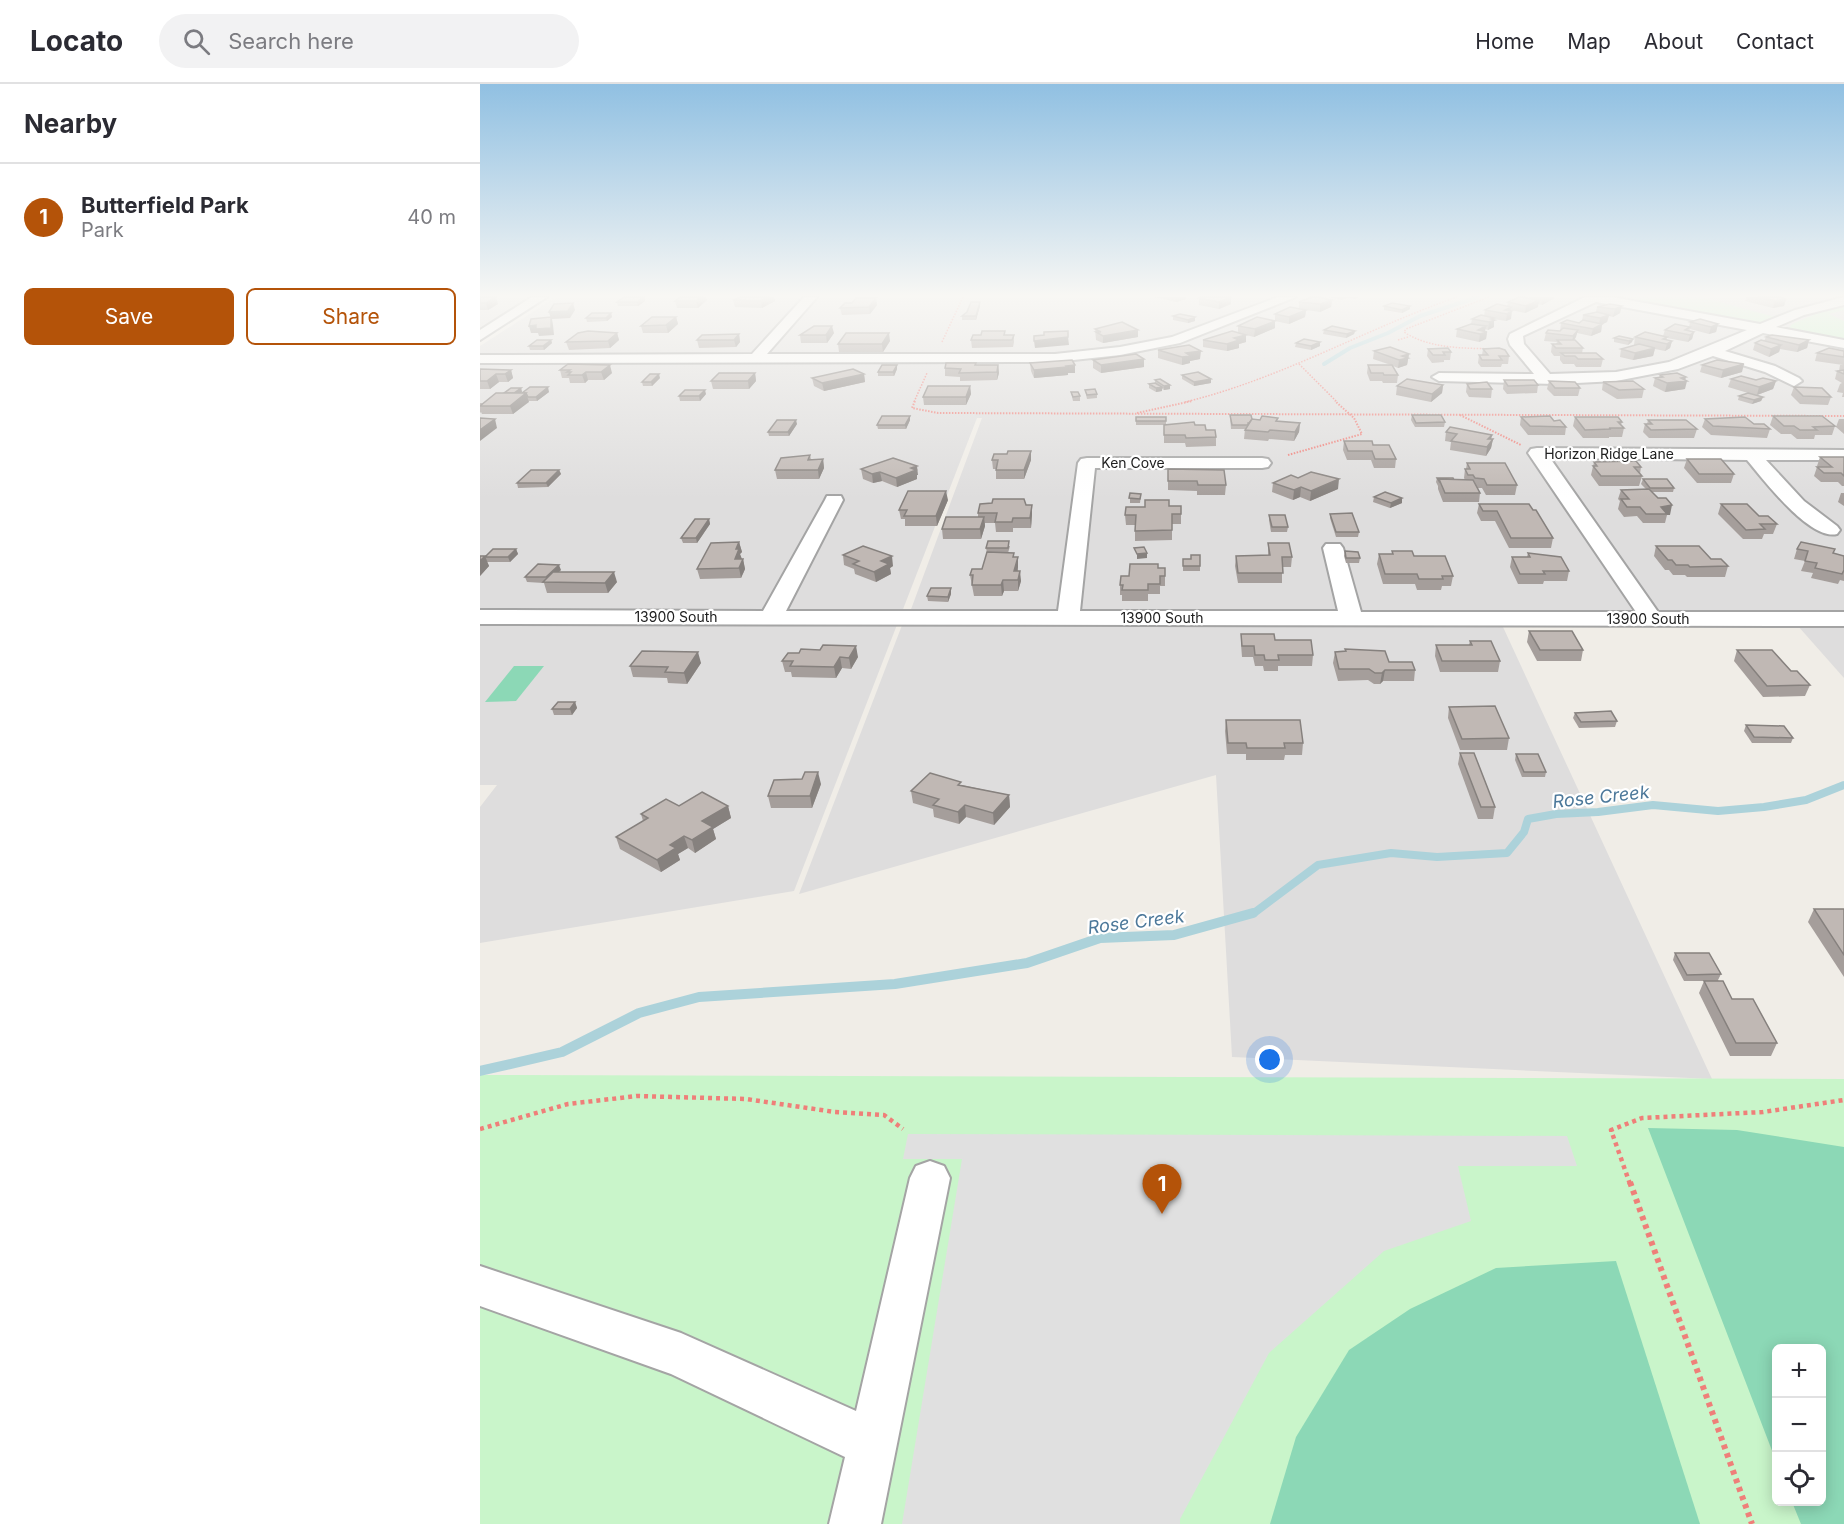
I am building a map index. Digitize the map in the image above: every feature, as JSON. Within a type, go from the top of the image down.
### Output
[{"type":"street","points":[[1534,364],[1544,377]]},
{"type":"street","points":[[1439,377],[1604,376],[1642,372],[1675,364]]},
{"type":"street","points":[[1755,364],[1794,381]]},
{"type":"street","name":"Horizon Ridge Lane","points":[[1652,619],[1537,453],[1844,454]]},
{"type":"street","points":[[1751,454],[1797,505],[1830,530]]},
{"type":"street","name":"Ken Cove","points":[[1068,618],[1088,463],[1262,462]]},
{"type":"street","points":[[771,617],[834,500]]},
{"type":"street","points":[[1333,549],[1351,618]]},
{"type":"street","name":"13900 South","points":[[480,617],[1844,619]]},
{"type":"street","points":[[855,1524],[930,1178]]},
{"type":"street","points":[[480,1286],[681,1355],[872,1444]]},
{"type":"path","points":[[1128,414],[1167,407],[1240,386],[1298,364]]},
{"type":"path","points":[[1288,455],[1362,434],[1360,425],[1353,414],[1332,398],[1299,364]]},
{"type":"path","points":[[927,373],[912,408],[923,411],[1128,414],[1844,416]]},
{"type":"path","points":[[1459,415],[1526,447]]},
{"type":"path","points":[[480,1129],[568,1104],[637,1096],[746,1099],[835,1112],[884,1115],[903,1129]]},
{"type":"path","points":[[1752,1524],[1611,1130],[1642,1118],[1763,1112],[1844,1100]]},
{"type":"shaded area","points":[[480,364],[1844,364],[1844,615],[1497,614],[1712,1079],[1232,1057],[1216,775],[799,894],[904,620],[910,612],[982,418],[977,418],[794,891],[480,943],[480,807],[497,785],[480,785]]},
{"type":"shaded area","points":[[1798,626],[1844,626],[1844,678]]},
{"type":"shaded area","points":[[908,1134],[1567,1136],[1577,1166],[1458,1166],[1471,1221],[1384,1251],[1269,1353],[1180,1519],[1180,1524],[902,1524],[962,1159],[903,1159]]},
{"type":"green space","points":[[514,666],[544,666],[516,701],[485,702]]},
{"type":"green space","points":[[480,1075],[1844,1079],[1844,1524],[480,1524]]},
{"type":"green space","points":[[1648,1128],[1737,1130],[1844,1147],[1844,1524],[1801,1524],[1794,1506],[1826,1506],[1826,1344],[1772,1344],[1772,1451]]},
{"type":"green space","points":[[1616,1261],[1700,1524],[1270,1524],[1296,1437],[1349,1350],[1410,1309],[1496,1268]]},
{"type":"building","points":[[568,364],[610,365],[601,372],[586,372],[582,375],[568,375],[571,372],[567,372],[570,370],[560,370]]},
{"type":"building","points":[[946,364],[998,365],[997,372],[959,373],[961,369],[945,368]]},
{"type":"building","points":[[1031,364],[1075,365],[1067,367],[1034,370]]},
{"type":"building","points":[[1704,364],[1743,364],[1723,370],[1702,365]]},
{"type":"building","points":[[882,365],[897,365],[893,372],[878,372]]},
{"type":"building","points":[[1368,365],[1392,365],[1398,375],[1371,373]]},
{"type":"building","points":[[480,369],[511,370],[505,374],[496,374],[487,381],[480,381]]},
{"type":"building","points":[[853,369],[864,374],[822,383],[812,378]]},
{"type":"building","points":[[1198,372],[1211,379],[1194,382],[1182,375]]},
{"type":"building","points":[[719,373],[755,373],[748,381],[711,381]]},
{"type":"building","points":[[1677,373],[1686,377],[1681,378],[1687,381],[1667,383],[1655,378],[1663,377],[1660,375]]},
{"type":"building","points":[[650,374],[659,374],[651,382],[642,382]]},
{"type":"building","points":[[1741,376],[1756,380],[1763,378],[1776,381],[1759,387],[1731,379]]},
{"type":"building","points":[[1160,379],[1170,385],[1164,386],[1155,380]]},
{"type":"building","points":[[1407,379],[1443,385],[1432,394],[1397,386]]},
{"type":"building","points":[[1504,380],[1534,380],[1538,385],[1508,386]]},
{"type":"building","points":[[1549,381],[1575,382],[1580,388],[1555,388]]},
{"type":"building","points":[[1633,381],[1644,389],[1619,390],[1603,382]]},
{"type":"building","points":[[1487,382],[1492,389],[1470,389],[1467,384]]},
{"type":"building","points":[[1155,383],[1162,387],[1156,388],[1149,384]]},
{"type":"building","points":[[928,386],[970,386],[966,397],[923,397]]},
{"type":"building","points":[[530,387],[548,387],[536,397],[528,397],[526,393],[522,393]]},
{"type":"building","points":[[1794,387],[1822,388],[1831,397],[1803,396]]},
{"type":"building","points":[[511,388],[521,388],[514,393],[504,393]]},
{"type":"building","points":[[1095,389],[1097,394],[1087,395],[1085,390]]},
{"type":"building","points":[[685,390],[705,390],[699,396],[679,396]]},
{"type":"building","points":[[1071,392],[1078,392],[1080,396],[1073,397]]},
{"type":"building","points":[[496,393],[526,393],[510,406],[480,406]]},
{"type":"building","points":[[1748,393],[1763,397],[1754,400],[1739,396]]},
{"type":"building","points":[[1230,415],[1251,415],[1252,419],[1248,425],[1232,425]]},
{"type":"building","points":[[1412,415],[1441,415],[1445,422],[1416,423]]},
{"type":"building","points":[[882,416],[910,416],[905,425],[877,425]]},
{"type":"building","points":[[1262,416],[1278,418],[1276,421],[1300,423],[1295,432],[1245,430],[1252,419],[1260,420]]},
{"type":"building","points":[[1550,416],[1554,421],[1560,420],[1566,427],[1530,426],[1521,417]]},
{"type":"building","points":[[1773,416],[1822,416],[1835,426],[1813,427],[1817,430],[1800,430],[1794,426],[1784,426]]},
{"type":"building","points":[[1136,417],[1166,417],[1166,421],[1136,421]]},
{"type":"building","points":[[1575,417],[1618,417],[1622,422],[1618,422],[1624,428],[1585,430]]},
{"type":"building","points":[[1745,417],[1754,424],[1764,424],[1770,429],[1713,426],[1705,419]]},
{"type":"building","points":[[480,418],[495,419],[480,430]]},
{"type":"building","points":[[777,420],[796,420],[788,432],[768,432]]},
{"type":"building","points":[[1648,420],[1686,420],[1697,429],[1651,430],[1645,424],[1652,424]]},
{"type":"building","points":[[1194,422],[1195,425],[1205,425],[1206,430],[1215,430],[1216,437],[1186,438],[1185,435],[1164,435],[1164,425]]},
{"type":"building","points":[[1450,427],[1492,435],[1488,439],[1493,439],[1487,447],[1451,441],[1457,434],[1446,432]]},
{"type":"building","points":[[1344,441],[1372,441],[1373,445],[1389,445],[1396,459],[1375,459],[1372,451],[1348,451]]},
{"type":"building","points":[[1008,451],[1031,451],[1024,470],[996,470],[998,460],[992,460],[994,454],[1007,454]]},
{"type":"building","points":[[810,455],[808,460],[823,459],[818,470],[775,470],[781,458]]},
{"type":"building","points":[[1820,457],[1844,457],[1844,476],[1841,473],[1824,473],[1817,467],[1832,467]]},
{"type":"building","points":[[893,458],[917,466],[911,468],[916,470],[896,478],[880,472],[872,474],[861,469]]},
{"type":"building","points":[[1687,459],[1721,459],[1734,474],[1699,474]]},
{"type":"building","points":[[1636,461],[1641,467],[1634,467],[1642,476],[1601,476],[1593,466],[1597,466],[1594,462]]},
{"type":"building","points":[[1467,463],[1505,463],[1517,485],[1487,485],[1484,479],[1468,475],[1465,469],[1470,469]]},
{"type":"building","points":[[1168,469],[1224,470],[1226,485],[1198,485],[1197,481],[1168,481]]},
{"type":"building","points":[[531,470],[559,470],[546,483],[517,483]]},
{"type":"building","points":[[1311,472],[1339,479],[1311,491],[1301,487],[1294,490],[1273,483],[1291,475],[1298,478]]},
{"type":"building","points":[[1437,478],[1453,478],[1454,480],[1439,479],[1439,481]]},
{"type":"building","points":[[1439,479],[1473,480],[1480,493],[1445,493]]},
{"type":"building","points":[[1643,479],[1667,479],[1674,488],[1650,488]]},
{"type":"building","points":[[1649,489],[1658,498],[1666,498],[1672,505],[1661,507],[1667,514],[1646,514],[1640,507],[1627,507],[1621,499],[1629,499],[1621,490]]},
{"type":"building","points":[[908,491],[946,491],[936,516],[904,516],[907,510],[899,510]]},
{"type":"building","points":[[1385,492],[1402,498],[1391,503],[1374,497]]},
{"type":"building","points":[[1130,493],[1141,494],[1140,499],[1129,498]]},
{"type":"building","points":[[993,499],[1024,499],[1026,505],[1032,505],[1030,518],[1013,518],[1012,522],[995,522],[997,513],[978,513],[980,504],[992,503]]},
{"type":"building","points":[[1145,500],[1169,500],[1169,506],[1181,506],[1181,514],[1172,514],[1172,530],[1135,531],[1136,515],[1125,515],[1126,507],[1145,507]]},
{"type":"building","points":[[1479,504],[1529,504],[1533,510],[1536,510],[1553,538],[1511,538],[1497,511],[1483,511]]},
{"type":"building","points":[[1721,504],[1747,504],[1759,516],[1768,516],[1777,524],[1760,524],[1765,529],[1746,530]]},
{"type":"building","points":[[1352,513],[1359,532],[1336,532],[1330,514]]},
{"type":"building","points":[[1269,515],[1285,515],[1288,527],[1272,527]]},
{"type":"building","points":[[946,517],[984,517],[980,529],[942,529]]},
{"type":"building","points":[[695,519],[709,519],[696,538],[681,538]]},
{"type":"building","points":[[988,541],[1009,541],[1008,548],[986,548]]},
{"type":"building","points":[[739,542],[735,559],[743,559],[739,568],[697,569],[711,543]]},
{"type":"building","points":[[1801,542],[1835,549],[1833,553],[1844,556],[1842,574],[1815,568],[1817,563],[1805,561],[1808,551],[1797,549]]},
{"type":"building","points":[[1268,543],[1289,543],[1292,557],[1282,557],[1283,573],[1238,573],[1236,556],[1270,555]]},
{"type":"building","points":[[863,546],[892,556],[881,561],[889,564],[874,572],[853,564],[859,561],[843,555]]},
{"type":"building","points":[[1656,546],[1699,546],[1711,559],[1721,559],[1728,566],[1676,565],[1672,560],[1668,560]]},
{"type":"building","points":[[1144,547],[1147,553],[1137,554],[1134,548]]},
{"type":"building","points":[[493,549],[516,549],[508,557],[485,557]]},
{"type":"building","points":[[1345,551],[1358,552],[1360,558],[1346,558]]},
{"type":"building","points":[[1392,551],[1412,551],[1414,556],[1445,556],[1453,576],[1442,576],[1443,579],[1419,579],[1417,574],[1385,574],[1379,554],[1393,554]]},
{"type":"building","points":[[987,552],[1014,553],[1013,557],[1018,557],[1014,571],[1020,571],[1018,580],[1003,580],[1001,585],[972,585],[973,575],[970,575],[972,569],[982,569]]},
{"type":"building","points":[[1528,553],[1561,557],[1569,571],[1520,574],[1512,557],[1530,557]]},
{"type":"building","points":[[1191,555],[1200,555],[1200,566],[1183,566],[1183,559],[1191,559]]},
{"type":"building","points":[[538,564],[559,565],[546,577],[525,577]]},
{"type":"building","points":[[1130,564],[1158,564],[1158,568],[1165,568],[1165,576],[1160,576],[1160,584],[1148,584],[1148,590],[1122,590],[1121,576],[1129,576]]},
{"type":"building","points":[[553,572],[614,572],[605,583],[543,582]]},
{"type":"building","points":[[931,588],[951,588],[948,597],[927,596]]},
{"type":"building","points":[[1529,631],[1572,631],[1583,650],[1540,650]]},
{"type":"building","points":[[1241,634],[1274,634],[1275,640],[1311,640],[1313,655],[1278,655],[1279,660],[1265,660],[1264,655],[1255,655],[1254,646],[1242,646]]},
{"type":"building","points":[[1470,641],[1491,641],[1500,661],[1442,661],[1436,645],[1472,645]]},
{"type":"building","points":[[823,645],[856,646],[849,658],[840,657],[834,667],[790,666],[793,661],[782,661],[788,653],[799,653],[801,649],[820,650]]},
{"type":"building","points":[[1345,649],[1385,651],[1389,662],[1412,662],[1415,670],[1385,670],[1382,673],[1375,673],[1369,669],[1339,669],[1335,652],[1346,651]]},
{"type":"building","points":[[1737,650],[1772,650],[1791,671],[1797,671],[1810,685],[1767,686]]},
{"type":"building","points":[[642,651],[698,652],[684,673],[665,672],[668,667],[630,666]]},
{"type":"building","points":[[558,702],[575,702],[570,709],[552,709]]},
{"type":"building","points":[[1495,706],[1509,738],[1462,739],[1449,707]]},
{"type":"building","points":[[1611,711],[1617,721],[1581,722],[1575,713]]},
{"type":"building","points":[[1226,720],[1300,720],[1303,743],[1284,743],[1285,748],[1247,748],[1246,743],[1228,743]]},
{"type":"building","points":[[1746,725],[1784,726],[1793,738],[1754,737]]},
{"type":"building","points":[[1460,753],[1474,753],[1495,807],[1481,807]]},
{"type":"building","points":[[1516,754],[1538,754],[1546,772],[1524,772]]},
{"type":"building","points":[[805,772],[818,772],[810,796],[768,796],[774,780],[802,779]]},
{"type":"building","points":[[930,773],[961,782],[958,785],[1009,795],[993,813],[965,805],[958,812],[933,805],[939,799],[911,791]]},
{"type":"building","points":[[702,792],[728,806],[702,821],[713,827],[692,840],[684,836],[670,845],[676,848],[657,860],[616,837],[648,818],[641,814],[666,799],[679,806]]},
{"type":"building","points":[[1814,909],[1844,909],[1844,955]]},
{"type":"building","points":[[1675,953],[1709,953],[1721,974],[1687,975]]},
{"type":"building","points":[[1704,981],[1723,981],[1732,999],[1753,999],[1777,1043],[1736,1043]]},
{"type":"waterway","name":"Rose Creek","points":[[1247,915],[1254,913],[1318,865],[1391,853],[1437,857],[1507,853],[1524,832],[1528,819],[1556,814],[1598,812],[1653,805],[1718,811],[1764,807],[1806,800],[1844,785]]},
{"type":"waterway","name":"Rose Creek","points":[[480,1071],[562,1052],[639,1013],[699,997],[895,984],[1027,963],[1100,938],[1174,935],[1253,913]]},
{"type":"place","name":"Butterfield Park","points":[[1162,1214]]}]
